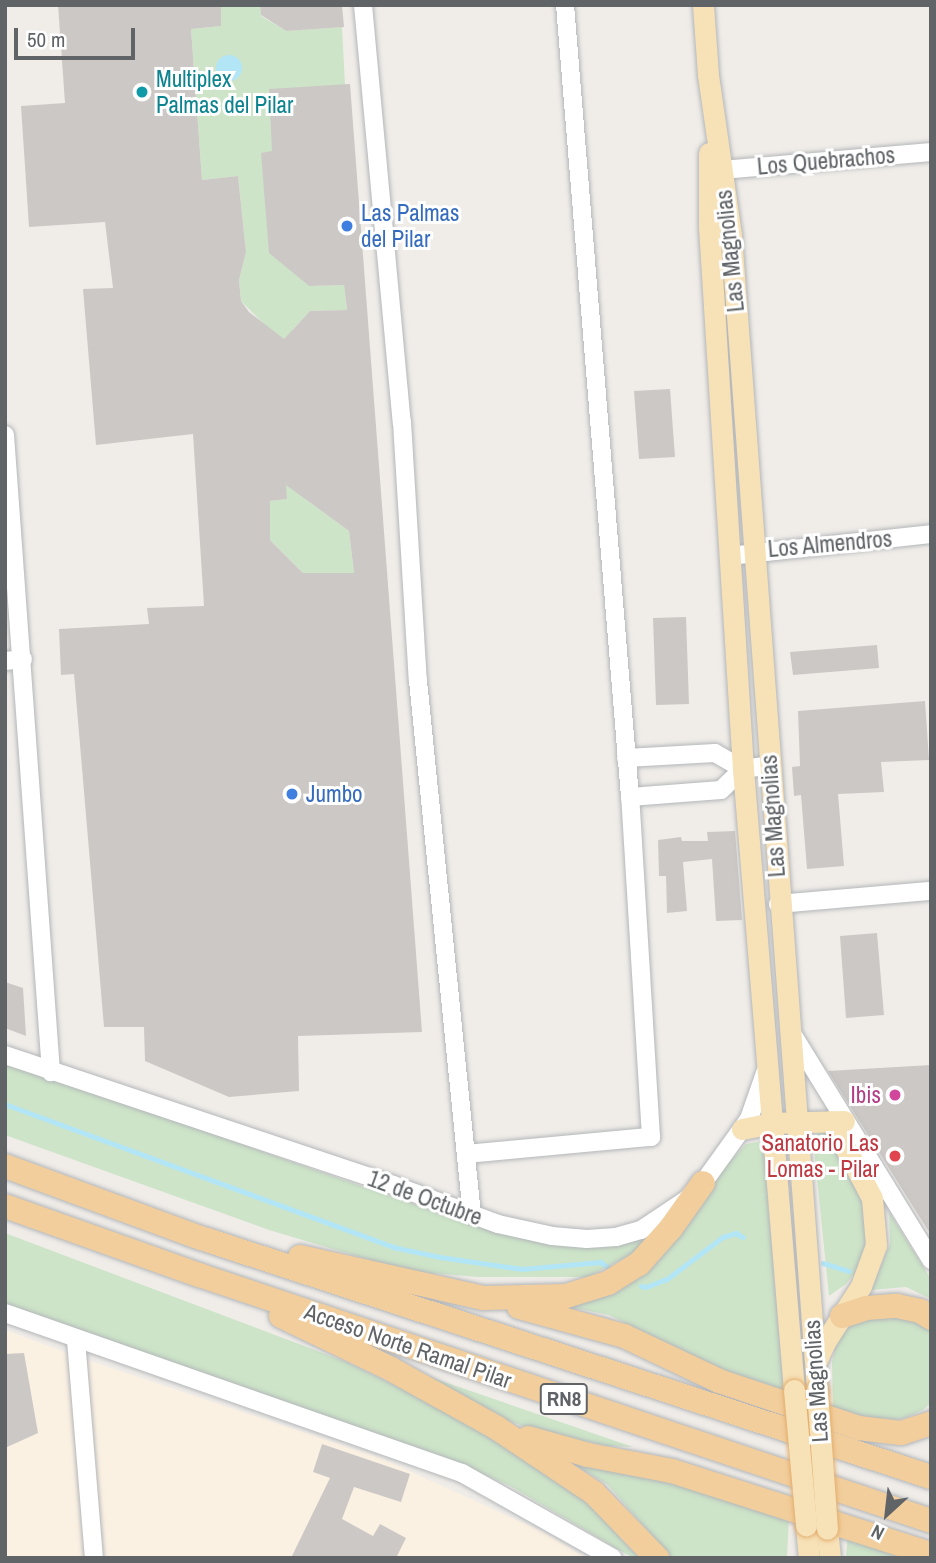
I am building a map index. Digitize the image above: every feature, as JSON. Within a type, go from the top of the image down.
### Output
[{"type":"highway","name":"Acceso Norte Ramal Pilar","points":[[5,1166],[201,1238],[931,1477]]},
{"type":"highway","points":[[484,1298],[566,1296],[618,1278],[639,1264],[660,1241],[703,1183]]},
{"type":"highway","name":"Acceso Norte Ramal Pilar","points":[[5,1206],[199,1275],[931,1521]]},
{"type":"highway","points":[[201,1238],[367,1270],[615,1333],[719,1381],[859,1428],[893,1434],[910,1432],[931,1423]]},
{"type":"highway","points":[[199,1275],[391,1369],[498,1428],[594,1493],[657,1558]]},
{"type":"highway","points":[[842,1316],[866,1308],[897,1306],[920,1311],[931,1318]]},
{"type":"highway","points":[[498,1428],[573,1452],[672,1471],[931,1554]]},
{"type":"main road","name":"Las Magnolias","points":[[703,5],[708,75],[709,227],[743,769],[794,1390],[816,1527],[830,1558]]},
{"type":"main road","name":"Las Magnolias","points":[[708,75],[731,235],[756,551],[778,904],[799,1121],[817,1390],[816,1527],[807,1555]]},
{"type":"main road","points":[[742,1129],[774,1122],[840,1121],[873,1198],[877,1225],[873,1261],[815,1365]]},
{"type":"street","points":[[363,5],[402,422],[418,681],[472,1215]]},
{"type":"street","points":[[466,1154],[651,1137],[630,797],[565,5]]},
{"type":"street","name":"Los Quebrachos","points":[[722,170],[931,152]]},
{"type":"street","points":[[5,435],[14,660],[51,1072]]},
{"type":"street","name":"Los Almendros","points":[[729,556],[931,534]]},
{"type":"street","points":[[626,758],[715,753],[743,769]]},
{"type":"street","points":[[630,797],[720,790],[743,769],[770,765]]},
{"type":"street","points":[[778,904],[931,891]]},
{"type":"street","points":[[791,1032],[840,1121],[926,1244],[931,1260]]},
{"type":"street","name":"12 de Octubre","points":[[5,1055],[393,1185],[472,1215],[552,1236],[616,1237],[654,1224],[703,1183],[742,1129],[759,1098],[768,1059]]},
{"type":"street","points":[[5,1313],[462,1473],[613,1558]]},
{"type":"street","points":[[76,1340],[94,1558]]},
{"type":"shaded area","points":[[5,1330],[383,1459],[543,1532],[586,1558],[5,1558]]},
{"type":"green space","points":[[221,5],[260,5],[261,16],[286,31],[342,27],[345,85],[272,151],[270,253],[309,286],[344,285],[347,310],[310,311],[292,330],[305,499],[349,531],[354,573],[303,573],[270,540],[270,501],[287,499],[265,325],[241,301],[239,280],[246,252],[238,176],[202,180],[191,29],[221,26]]},
{"type":"green space","points":[[5,1062],[482,1228],[549,1244],[595,1246],[632,1242],[654,1233],[635,1252],[588,1277],[478,1277],[407,1271],[269,1230],[5,1135]]},
{"type":"green space","points":[[827,1131],[863,1201],[866,1228],[865,1249],[857,1270],[846,1284],[829,1296],[813,1139],[819,1132]]},
{"type":"green space","points":[[763,1141],[784,1393],[724,1371],[609,1315],[549,1303],[612,1291],[746,1144]]},
{"type":"green space","points":[[889,1212],[931,1279],[931,1299],[906,1287],[871,1290],[890,1244]]},
{"type":"green space","points":[[5,1233],[344,1361],[421,1398],[585,1494],[625,1533],[619,1537],[639,1558],[633,1558],[510,1486],[444,1457],[5,1306]]},
{"type":"green space","points":[[897,1312],[931,1329],[931,1403],[905,1418],[884,1421],[851,1417],[833,1408],[832,1363],[836,1345],[850,1324]]},
{"type":"green space","points":[[430,1377],[633,1447],[607,1446],[534,1430],[497,1417]]},
{"type":"green space","points":[[565,1459],[615,1468],[789,1516],[787,1558],[672,1558],[607,1484]]},
{"type":"green space","points":[[848,1532],[928,1558],[846,1558]]},
{"type":"water","points":[[229,55],[238,59],[242,68],[238,77],[229,81],[220,77],[216,68],[220,59]]},
{"type":"building","points":[[58,5],[221,5],[221,26],[191,29],[202,180],[238,176],[246,252],[239,280],[241,301],[249,312],[284,339],[310,311],[347,310],[344,285],[309,286],[269,253],[261,153],[272,151],[269,89],[350,84],[422,1032],[298,1036],[299,1091],[229,1097],[145,1061],[144,1027],[104,1027],[74,674],[61,675],[59,629],[149,624],[147,608],[204,606],[193,434],[96,445],[83,289],[113,288],[105,222],[29,227],[21,106],[65,103]],"holes":[[[286,485],[349,531],[354,573],[303,573],[270,540],[270,501],[287,499]]]},
{"type":"building","points":[[260,5],[342,5],[344,27],[286,31],[261,15]]},
{"type":"building","points":[[670,389],[675,457],[639,459],[634,391]]},
{"type":"building","points":[[686,617],[689,704],[656,705],[653,618]]},
{"type":"building","points":[[877,645],[879,668],[793,675],[790,652]]},
{"type":"building","points":[[925,701],[929,760],[881,762],[884,792],[838,794],[844,866],[807,869],[801,795],[794,796],[792,767],[800,766],[798,711]]},
{"type":"building","points":[[735,831],[742,920],[716,921],[712,859],[683,862],[687,911],[667,913],[666,876],[659,876],[658,840],[681,837],[682,841],[708,841],[707,832]]},
{"type":"building","points":[[877,933],[884,1015],[846,1018],[840,936]]},
{"type":"building","points":[[5,982],[23,988],[26,1036],[5,1028]]},
{"type":"building","points":[[931,1065],[931,1235],[828,1071]]},
{"type":"building","points":[[24,1353],[38,1433],[5,1448],[5,1354]]},
{"type":"building","points":[[322,1444],[410,1474],[401,1502],[354,1487],[342,1519],[373,1536],[380,1524],[406,1538],[396,1558],[291,1558],[330,1478],[313,1472]]},
{"type":"waterway","points":[[5,1104],[393,1247],[522,1269],[601,1262],[609,1268]]},
{"type":"waterway","points":[[641,1286],[646,1287],[667,1279],[723,1237],[736,1233],[743,1237]]},
{"type":"waterway","points":[[823,1263],[849,1271]]},
{"type":"place","name":"Multiplex Palmas del Pilar","points":[[142,92]]},
{"type":"place","name":"Las Palmas del Pilar","points":[[347,226]]},
{"type":"place","name":"Jumbo","points":[[292,794]]},
{"type":"place","name":"Ibis","points":[[895,1095]]},
{"type":"place","name":"Sanatorio Las Lomas - Pilar","points":[[895,1156]]}]
